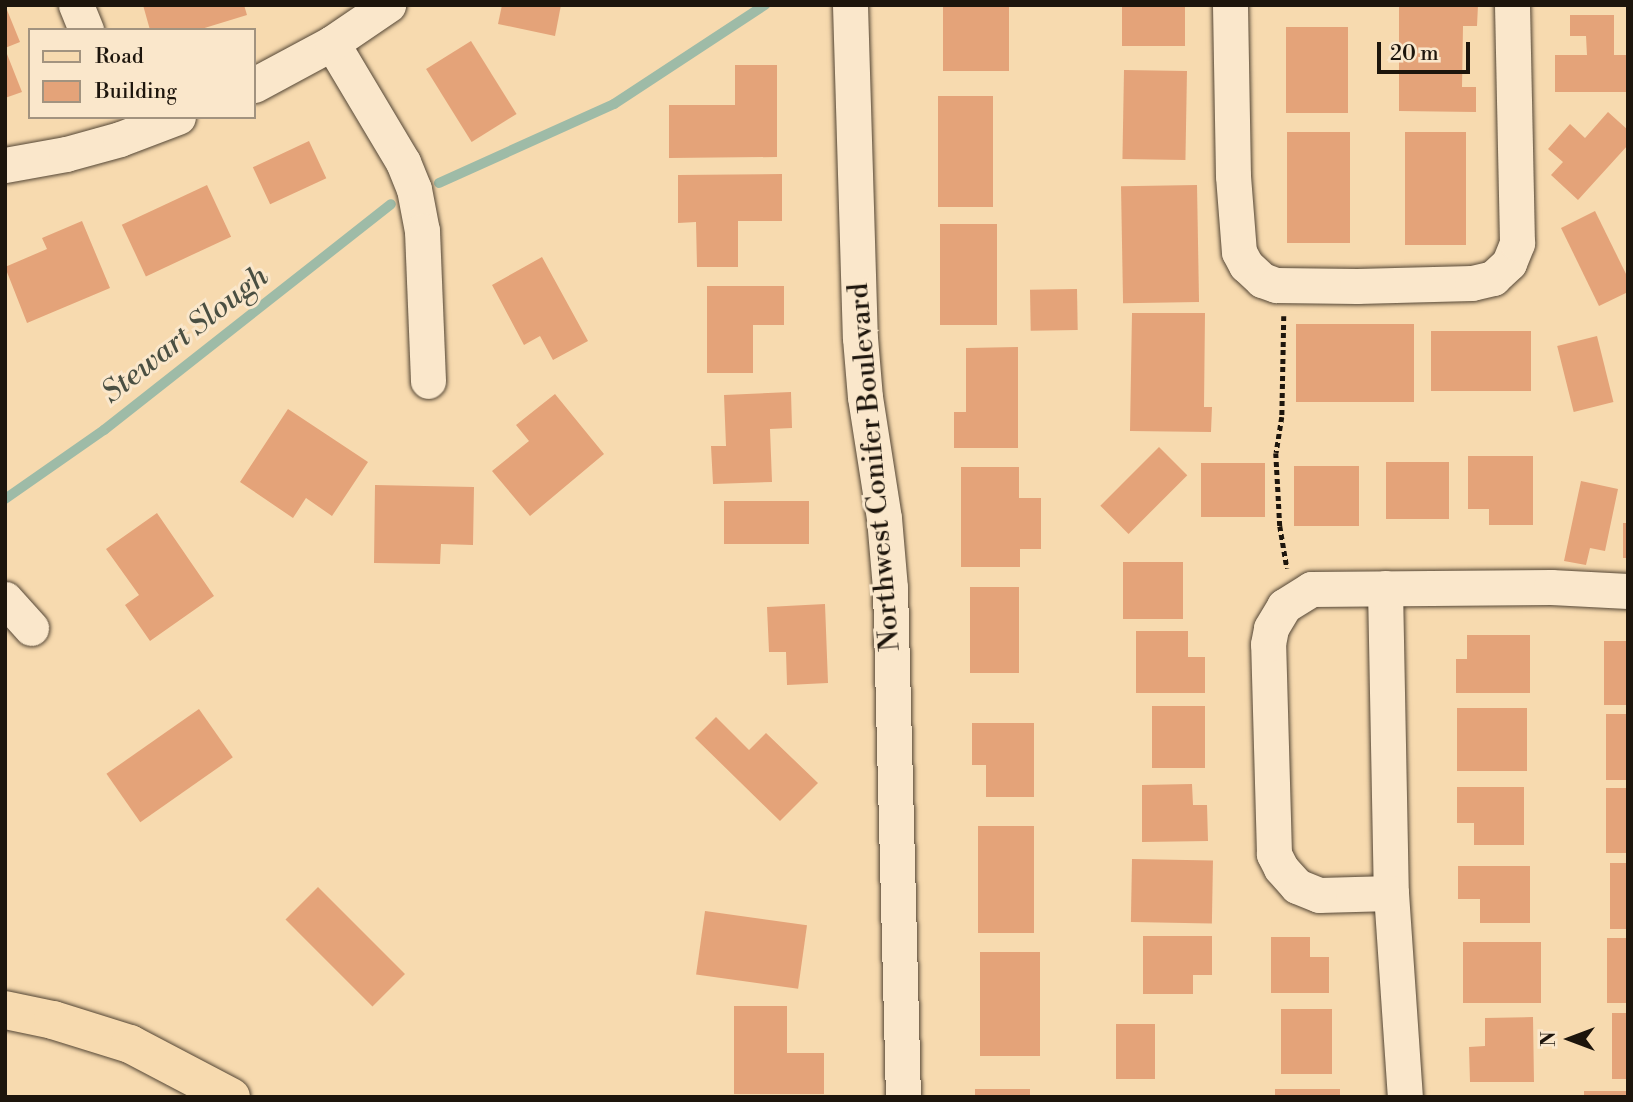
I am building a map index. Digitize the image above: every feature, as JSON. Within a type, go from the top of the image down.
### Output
[{"type":"main road","points":[[5,1010],[53,1020],[130,1044],[231,1097]]},
{"type":"street","points":[[76,5],[85,28]]},
{"type":"street","points":[[256,84],[332,43],[388,5]]},
{"type":"street","name":"Northwest Conifer Boulevard","points":[[850,5],[860,338],[865,397],[884,518],[890,589],[903,1097]]},
{"type":"street","points":[[1230,5],[1237,243],[1246,265],[1262,280],[1286,285],[1472,283],[1493,278],[1509,263],[1517,243],[1512,5]]},
{"type":"street","points":[[332,43],[403,162],[414,189],[422,232],[428,381]]},
{"type":"street","points":[[5,165],[66,154],[118,128],[167,119]]},
{"type":"street","points":[[1391,893],[1319,895],[1297,886],[1281,868],[1274,854],[1268,644],[1271,628],[1284,606],[1311,589],[1551,587],[1628,591]]},
{"type":"street","points":[[1385,588],[1391,893],[1405,1097]]},
{"type":"street","points":[[5,599],[31,628]]},
{"type":"path","points":[[1286,285],[1282,417],[1276,453],[1283,556],[1296,596]]},
{"type":"building","points":[[5,5],[20,42],[5,48]]},
{"type":"building","points":[[143,5],[244,5],[247,15],[205,28],[149,28]]},
{"type":"building","points":[[502,5],[561,5],[555,36],[498,24]]},
{"type":"building","points":[[943,5],[1009,5],[1009,71],[943,71]]},
{"type":"building","points":[[1122,5],[1185,5],[1185,46],[1122,46]]},
{"type":"building","points":[[1399,5],[1478,5],[1477,26],[1463,26],[1462,87],[1476,87],[1476,112],[1399,111]]},
{"type":"building","points":[[1570,15],[1614,15],[1614,55],[1628,55],[1628,92],[1555,92],[1555,55],[1587,55],[1586,36],[1570,36]]},
{"type":"building","points":[[1286,27],[1348,27],[1348,113],[1286,113]]},
{"type":"building","points":[[471,41],[517,114],[472,142],[426,69]]},
{"type":"building","points":[[5,49],[22,92],[5,98]]},
{"type":"building","points":[[735,65],[777,65],[777,157],[669,158],[669,105],[735,105]]},
{"type":"building","points":[[1124,70],[1187,71],[1185,160],[1122,159]]},
{"type":"building","points":[[938,96],[993,96],[993,207],[938,207]]},
{"type":"building","points":[[1608,112],[1628,130],[1628,145],[1578,200],[1551,175],[1563,162],[1548,149],[1570,124],[1585,138]]},
{"type":"building","points":[[1287,132],[1350,132],[1350,243],[1287,243]]},
{"type":"building","points":[[1405,132],[1466,132],[1466,245],[1405,245]]},
{"type":"building","points":[[309,141],[326,178],[270,204],[253,167]]},
{"type":"building","points":[[782,174],[782,221],[738,221],[738,267],[697,267],[696,222],[678,223],[678,175]]},
{"type":"building","points":[[207,185],[231,237],[146,276],[122,225]]},
{"type":"building","points":[[1197,185],[1199,302],[1123,303],[1121,186]]},
{"type":"building","points":[[1595,211],[1628,278],[1628,292],[1599,306],[1561,228]]},
{"type":"building","points":[[82,221],[110,288],[27,323],[5,267],[47,249],[42,238]]},
{"type":"building","points":[[940,224],[997,224],[997,325],[940,325]]},
{"type":"building","points":[[542,257],[588,341],[553,360],[540,336],[524,345],[492,285]]},
{"type":"building","points":[[707,286],[784,286],[784,325],[753,325],[753,373],[707,373]]},
{"type":"building","points":[[1077,289],[1078,330],[1031,331],[1030,290]]},
{"type":"building","points":[[1132,313],[1205,313],[1204,407],[1212,407],[1211,432],[1130,431]]},
{"type":"building","points":[[1296,324],[1414,324],[1414,402],[1296,402]]},
{"type":"building","points":[[1431,331],[1531,331],[1531,391],[1431,391]]},
{"type":"building","points":[[1597,336],[1613,402],[1574,412],[1557,346]]},
{"type":"building","points":[[1018,347],[1018,448],[954,448],[954,412],[966,412],[966,348]]},
{"type":"building","points":[[791,392],[792,428],[770,429],[772,482],[713,484],[711,446],[726,446],[724,395]]},
{"type":"building","points":[[555,394],[604,454],[530,516],[492,471],[529,441],[516,425]]},
{"type":"building","points":[[288,409],[368,462],[332,516],[306,498],[293,518],[240,482]]},
{"type":"building","points":[[1159,447],[1187,475],[1129,534],[1100,506]]},
{"type":"building","points":[[1468,456],[1533,456],[1533,525],[1489,525],[1489,509],[1468,509]]},
{"type":"building","points":[[1386,462],[1449,462],[1449,519],[1386,519]]},
{"type":"building","points":[[1201,463],[1265,463],[1265,517],[1201,517]]},
{"type":"building","points":[[1294,466],[1359,466],[1359,526],[1294,526]]},
{"type":"building","points":[[961,467],[1019,467],[1019,498],[1041,498],[1041,549],[1020,549],[1020,567],[961,567]]},
{"type":"building","points":[[1581,481],[1618,489],[1605,551],[1590,548],[1586,565],[1564,561]]},
{"type":"building","points":[[375,485],[474,487],[473,545],[441,544],[440,564],[374,563]]},
{"type":"building","points":[[724,501],[809,501],[809,544],[724,544]]},
{"type":"building","points":[[157,513],[214,596],[150,641],[125,605],[139,595],[106,549]]},
{"type":"building","points":[[1623,523],[1628,523],[1628,558],[1623,558]]},
{"type":"building","points":[[1123,562],[1183,562],[1183,619],[1123,619]]},
{"type":"building","points":[[970,587],[1019,587],[1019,673],[970,673]]},
{"type":"building","points":[[825,604],[828,683],[787,685],[786,652],[769,652],[767,607]]},
{"type":"building","points":[[1136,631],[1188,631],[1188,657],[1205,657],[1205,693],[1136,693]]},
{"type":"building","points":[[1467,635],[1530,635],[1530,693],[1456,693],[1456,659],[1467,659]]},
{"type":"building","points":[[1604,641],[1628,641],[1628,705],[1604,705]]},
{"type":"building","points":[[1152,706],[1205,706],[1205,768],[1152,768]]},
{"type":"building","points":[[1457,708],[1527,708],[1527,771],[1457,771]]},
{"type":"building","points":[[199,709],[233,757],[140,822],[106,774]]},
{"type":"building","points":[[1606,714],[1628,714],[1628,780],[1606,780]]},
{"type":"building","points":[[716,717],[749,750],[766,733],[818,783],[780,821],[695,738]]},
{"type":"building","points":[[972,723],[1034,723],[1034,797],[986,797],[986,765],[972,765]]},
{"type":"building","points":[[1192,784],[1193,805],[1207,805],[1208,841],[1142,842],[1142,785]]},
{"type":"building","points":[[1457,787],[1524,787],[1524,845],[1474,845],[1474,823],[1457,823]]},
{"type":"building","points":[[1606,788],[1628,788],[1628,853],[1606,853]]},
{"type":"building","points":[[978,826],[1034,826],[1034,933],[978,933]]},
{"type":"building","points":[[1132,859],[1213,860],[1212,923],[1131,922]]},
{"type":"building","points":[[1610,863],[1628,863],[1628,929],[1610,929]]},
{"type":"building","points":[[1458,866],[1530,866],[1530,923],[1480,923],[1480,899],[1458,899]]},
{"type":"building","points":[[318,887],[405,974],[372,1007],[285,920]]},
{"type":"building","points":[[705,911],[807,925],[798,989],[696,974]]},
{"type":"building","points":[[1143,936],[1212,936],[1212,975],[1193,975],[1193,994],[1143,994]]},
{"type":"building","points":[[1271,937],[1310,937],[1310,957],[1329,957],[1329,993],[1271,993]]},
{"type":"building","points":[[1607,938],[1628,938],[1628,1003],[1607,1003]]},
{"type":"building","points":[[1463,942],[1541,942],[1541,1003],[1463,1003]]},
{"type":"building","points":[[980,952],[1040,952],[1040,1056],[980,1056]]},
{"type":"building","points":[[734,1006],[787,1006],[787,1053],[824,1053],[824,1094],[734,1094]]},
{"type":"building","points":[[1281,1009],[1332,1009],[1332,1074],[1281,1074]]},
{"type":"building","points":[[1612,1013],[1628,1013],[1628,1079],[1612,1079]]},
{"type":"building","points":[[1533,1017],[1534,1082],[1470,1082],[1469,1047],[1485,1046],[1485,1018]]},
{"type":"building","points":[[1116,1024],[1155,1024],[1155,1079],[1116,1079]]},
{"type":"building","points":[[975,1089],[1030,1089],[1030,1097],[975,1097]]},
{"type":"building","points":[[1275,1089],[1340,1089],[1340,1097],[1275,1097]]},
{"type":"building","points":[[1584,1091],[1628,1091],[1628,1097],[1584,1097]]},
{"type":"waterway","name":"Stewart Slough","points":[[439,183],[614,104],[765,5]]},
{"type":"waterway","name":"Stewart Slough","points":[[5,499],[104,430],[391,204]]}]
